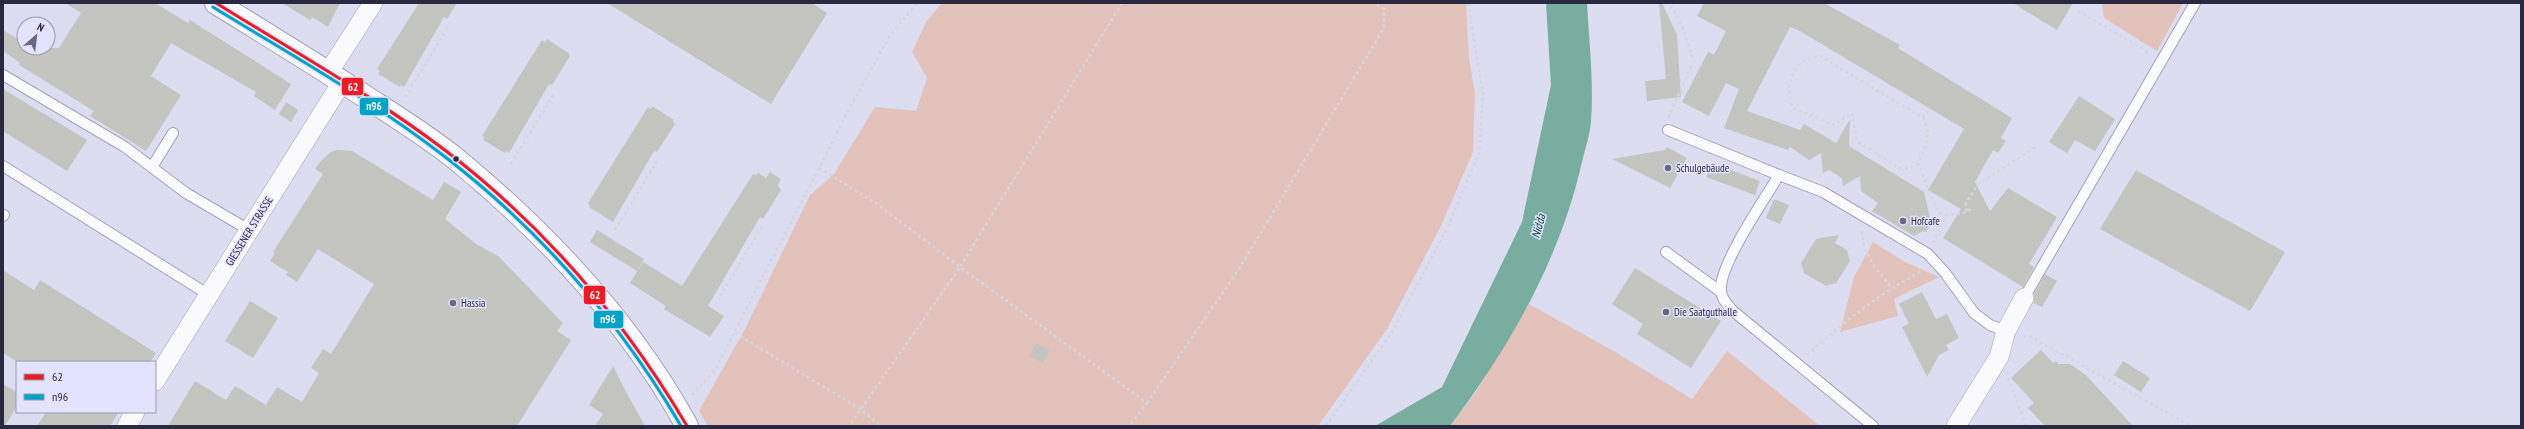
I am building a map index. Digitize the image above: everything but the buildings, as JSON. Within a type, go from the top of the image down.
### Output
[{"type":"main road","points":[[216,3],[335,77],[456,159],[521,218],[601,301],[679,399],[687,426]]},
{"type":"street","name":"GIESSENER STRASSE","points":[[156,379],[249,230],[335,77],[373,3]]},
{"type":"street","points":[[1956,426],[2000,357],[2006,332],[2024,298]]},
{"type":"street","points":[[127,426],[134,413]]},
{"type":"lane","points":[[2024,298],[2195,3]]},
{"type":"lane","points":[[3,75],[125,147],[186,193],[249,230]]},
{"type":"lane","points":[[1668,130],[1823,192],[1928,254],[1937,263],[1974,313],[1990,325],[2006,332]]},
{"type":"lane","points":[[152,167],[173,133]]},
{"type":"lane","points":[[3,166],[209,295]]},
{"type":"lane","points":[[1779,175],[1733,254],[1720,287],[1722,299],[1733,311],[1872,426]]},
{"type":"lane","points":[[1666,252],[1721,292]]},
{"type":"path","points":[[679,399],[715,370],[819,168],[889,37],[917,3]]},
{"type":"path","points":[[848,426],[960,267],[1122,3]]},
{"type":"path","points":[[1129,426],[1147,403],[1240,269],[1384,28],[1384,9],[1374,3]]},
{"type":"path","points":[[1326,426],[1392,332],[1447,229],[1479,153],[1483,94],[1468,3]]},
{"type":"path","points":[[1668,130],[1668,120],[1694,61],[1680,21],[1669,3]]},
{"type":"path","points":[[2078,11],[2163,60]]},
{"type":"path","points":[[405,98],[448,28]]},
{"type":"path","points":[[1820,56],[1923,118],[1927,126],[1928,140],[1918,163],[1909,169],[1899,168],[1858,141],[1852,113],[1834,125],[1793,108],[1788,97],[1788,85],[1799,65],[1808,57],[1820,56]]},
{"type":"path","points":[[511,164],[554,94]]},
{"type":"path","points":[[1923,118],[1930,108]]},
{"type":"path","points":[[1967,211],[1964,203],[1977,185],[2037,146]]},
{"type":"path","points":[[615,230],[658,160]]},
{"type":"path","points":[[1918,163],[1938,212],[1946,215],[1972,209]]},
{"type":"path","points":[[819,168],[877,204],[960,267],[1147,403]]},
{"type":"path","points":[[1928,254],[1946,215]]},
{"type":"path","points":[[1865,217],[1862,242],[1871,262],[1892,288]]},
{"type":"path","points":[[720,296],[763,226]]},
{"type":"path","points":[[1796,364],[1856,313],[1892,288],[1937,263]]},
{"type":"path","points":[[2006,332],[2031,338],[2191,426]]},
{"type":"path","points":[[735,333],[860,409],[881,426]]},
{"type":"path","points":[[2000,357],[2026,426]]},
{"type":"shaded area","points":[[942,3],[1466,3],[1469,59],[1475,93],[1473,152],[1441,226],[1387,329],[1318,426],[708,426],[699,411],[745,329],[810,195],[834,174],[875,107],[916,111],[927,78],[912,52],[926,22]]},
{"type":"shaded area","points":[[2102,3],[2183,3],[2157,51],[2104,18]]},
{"type":"shaded area","points":[[1873,242],[1905,262],[1939,277],[1894,299],[1898,316],[1840,332],[1854,277]]},
{"type":"shaded area","points":[[1529,304],[1617,353],[1692,399],[1727,351],[1820,426],[1450,426],[1476,392]]},
{"type":"water","name":"Nidda","points":[[1546,3],[1587,3],[1592,77],[1592,107],[1587,142],[1561,233],[1530,301],[1512,333],[1493,365],[1450,426],[1375,426],[1442,387],[1522,222],[1551,85]]},
{"type":"transit line","name":"62","points":[[216,3],[391,111],[446,151],[482,180],[549,243],[580,277],[637,349],[687,426]]},
{"type":"transit line","name":"n96","points":[[213,7],[331,78],[417,135],[479,185],[513,215],[576,280],[605,314],[632,350],[681,426]]},
{"type":"place","name":"Schulgebäude","points":[[1668,168]]},
{"type":"place","name":"Hofcafe","points":[[1903,221]]},
{"type":"place","name":"Hassia","points":[[453,303]]},
{"type":"place","name":"Die Saatguthalle","points":[[1666,312]]}]
